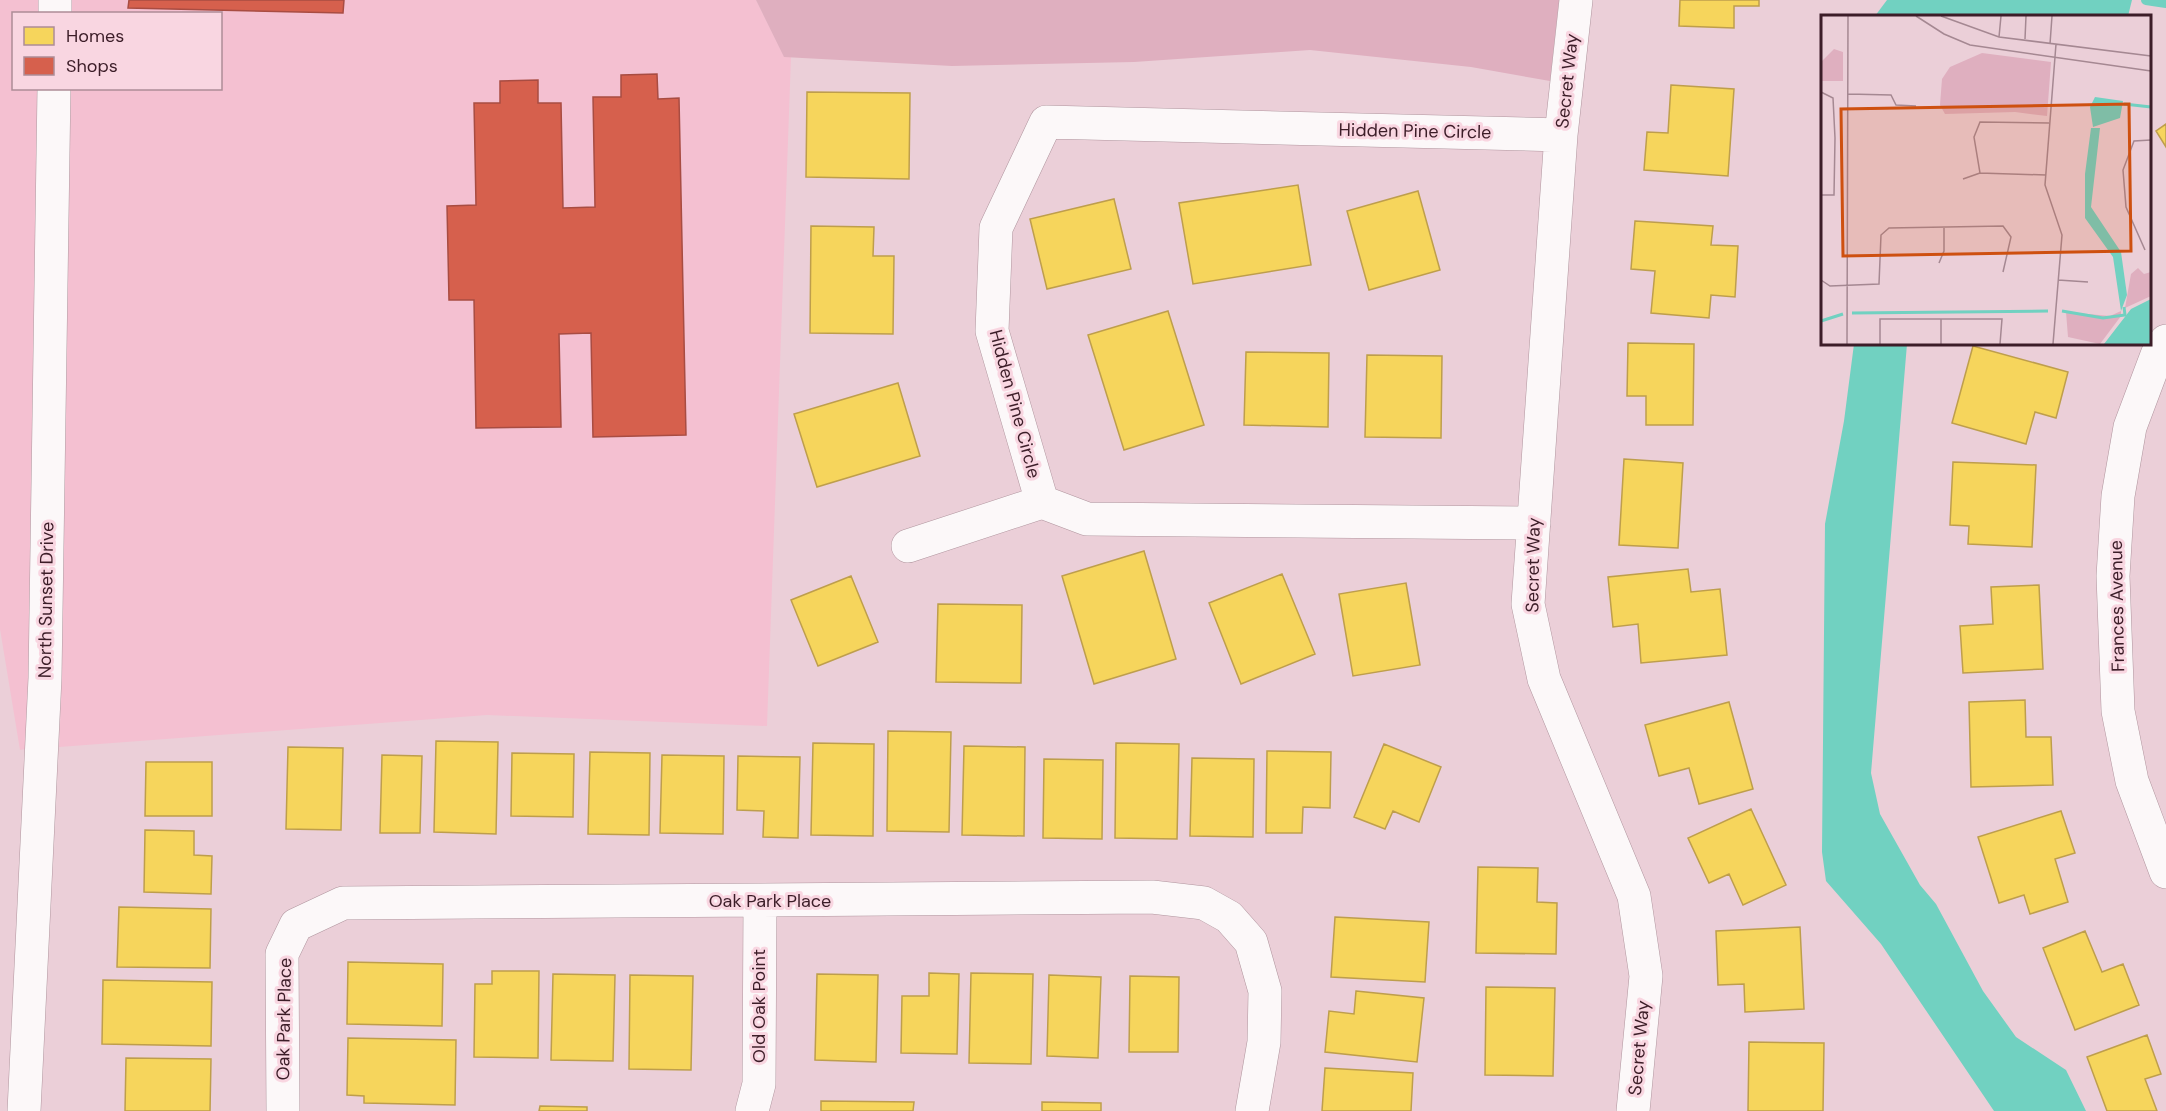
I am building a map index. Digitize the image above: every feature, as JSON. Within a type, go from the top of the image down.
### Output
[{"type":"street","name":"Secret Way","points":[[1576,0],[1561,135],[1528,604],[1544,680],[1634,896],[1646,976],[1633,1111]]},
{"type":"street","name":"North Sunset Drive","points":[[24,1111],[45,678],[54,90]]},
{"type":"street","name":"Hidden Pine Circle","points":[[1534,523],[1087,519],[1042,502],[992,331],[996,228],[1046,122],[1561,135]]},
{"type":"street","name":"Frances Avenue","points":[[2166,341],[2157,355],[2130,427],[2118,496],[2113,576],[2118,711],[2132,781],[2166,872]]},
{"type":"street","points":[[908,546],[1042,502]]},
{"type":"street","name":"Oak Park Place","points":[[283,1111],[282,954],[296,925],[344,903],[1152,897],[1204,903],[1229,917],[1251,942],[1265,991],[1264,1042],[1252,1111]]},
{"type":"street","name":"Old Oak Point","points":[[752,1111],[759,1084],[760,901]]},
{"type":"shaded area","points":[[0,0],[39,0],[38,12],[12,12],[12,90],[37,90],[28,677],[25,749],[20,750],[0,629]]},
{"type":"shaded area","points":[[72,0],[756,0],[784,56],[791,57],[767,726],[487,715],[59,747],[71,90],[222,90],[222,12],[72,12]]},
{"type":"shaded area","points":[[756,0],[1559,0],[1550,81],[1471,67],[1310,50],[1134,62],[952,66],[784,57]]},
{"type":"shaded area","points":[[1887,0],[2132,0],[2128,15],[1876,15]]},
{"type":"shaded area","points":[[1854,345],[1907,345],[1871,773],[1880,814],[1920,885],[1936,904],[1983,991],[2016,1037],[2066,1070],[2086,1111],[1994,1111],[1881,944],[1826,881],[1822,852],[1825,524],[1844,421]]},
{"type":"building: Homes","points":[[1680,0],[1759,0],[1759,6],[1734,6],[1734,28],[1679,26]]},
{"type":"building: Homes","points":[[1671,85],[1734,89],[1728,176],[1644,170],[1647,132],[1668,133]]},
{"type":"building: Homes","points":[[807,92],[910,93],[909,179],[806,177]]},
{"type":"building: Homes","points":[[2166,124],[2166,147],[2156,131]]},
{"type":"building: Homes","points":[[1298,185],[1311,265],[1193,284],[1179,203]]},
{"type":"building: Homes","points":[[1418,191],[1440,270],[1369,290],[1347,211]]},
{"type":"building: Homes","points":[[1114,199],[1131,269],[1047,289],[1030,219]]},
{"type":"building: Homes","points":[[1635,221],[1713,226],[1711,245],[1738,246],[1735,297],[1711,295],[1709,318],[1651,313],[1655,271],[1631,269]]},
{"type":"building: Homes","points":[[811,226],[874,227],[873,256],[894,256],[893,334],[810,333]]},
{"type":"building: Homes","points":[[1168,311],[1204,425],[1124,450],[1088,335]]},
{"type":"building: Homes","points":[[1628,343],[1694,344],[1693,425],[1646,425],[1646,396],[1627,396]]},
{"type":"building: Homes","points":[[1973,346],[2068,372],[2056,418],[2035,412],[2026,444],[1952,423]]},
{"type":"building: Homes","points":[[1246,352],[1329,353],[1328,427],[1244,425]]},
{"type":"building: Homes","points":[[1367,355],[1442,356],[1441,438],[1365,437]]},
{"type":"building: Homes","points":[[898,383],[920,456],[817,487],[794,414]]},
{"type":"building: Homes","points":[[1624,459],[1683,463],[1678,548],[1619,545]]},
{"type":"building: Homes","points":[[1953,462],[2036,465],[2032,547],[1968,544],[1969,526],[1950,525]]},
{"type":"building: Homes","points":[[1144,551],[1176,659],[1094,684],[1062,576]]},
{"type":"building: Homes","points":[[1688,569],[1691,592],[1720,589],[1727,655],[1641,663],[1638,624],[1613,627],[1608,577]]},
{"type":"building: Homes","points":[[1282,574],[1315,654],[1241,684],[1209,603]]},
{"type":"building: Homes","points":[[851,576],[878,642],[818,666],[791,600]]},
{"type":"building: Homes","points":[[1406,583],[1420,665],[1353,676],[1339,594]]},
{"type":"building: Homes","points":[[2039,585],[2043,669],[1963,673],[1960,626],[1993,624],[1991,587]]},
{"type":"building: Homes","points":[[938,604],[1022,605],[1021,683],[936,682]]},
{"type":"building: Homes","points":[[2025,700],[2026,737],[2051,737],[2053,785],[1971,787],[1969,702]]},
{"type":"building: Homes","points":[[1729,702],[1753,789],[1699,804],[1689,768],[1659,776],[1645,725]]},
{"type":"building: Homes","points":[[888,731],[951,732],[949,832],[887,831]]},
{"type":"building: Homes","points":[[436,741],[498,742],[496,834],[434,832]]},
{"type":"building: Homes","points":[[813,743],[874,744],[873,836],[811,835]]},
{"type":"building: Homes","points":[[1116,743],[1179,744],[1177,839],[1115,838]]},
{"type":"building: Homes","points":[[1384,744],[1441,767],[1419,822],[1393,811],[1385,829],[1354,817]]},
{"type":"building: Homes","points":[[964,746],[1025,747],[1024,836],[962,835]]},
{"type":"building: Homes","points":[[288,747],[343,748],[341,830],[286,829]]},
{"type":"building: Homes","points":[[1267,751],[1331,752],[1330,808],[1303,807],[1302,833],[1266,833]]},
{"type":"building: Homes","points":[[590,752],[650,753],[649,835],[588,834]]},
{"type":"building: Homes","points":[[512,753],[574,754],[573,817],[511,816]]},
{"type":"building: Homes","points":[[382,755],[422,756],[420,833],[380,833]]},
{"type":"building: Homes","points":[[662,755],[724,756],[723,834],[660,833]]},
{"type":"building: Homes","points":[[738,756],[800,757],[798,838],[763,837],[764,811],[737,810]]},
{"type":"building: Homes","points":[[1192,758],[1254,759],[1253,837],[1190,836]]},
{"type":"building: Homes","points":[[1044,759],[1103,760],[1102,839],[1043,838]]},
{"type":"building: Homes","points":[[146,762],[212,762],[212,816],[145,816]]},
{"type":"building: Homes","points":[[1751,809],[1786,885],[1743,905],[1729,874],[1709,883],[1688,838]]},
{"type":"building: Homes","points":[[2061,811],[2075,853],[2055,859],[2068,902],[2030,914],[2024,895],[1999,903],[1978,837]]},
{"type":"building: Homes","points":[[145,830],[194,831],[194,855],[212,856],[211,894],[144,892]]},
{"type":"building: Homes","points":[[1478,867],[1538,868],[1537,902],[1557,903],[1556,954],[1476,953]]},
{"type":"building: Homes","points":[[119,907],[211,909],[210,968],[117,967]]},
{"type":"building: Homes","points":[[1335,917],[1429,922],[1425,982],[1331,977]]},
{"type":"building: Homes","points":[[1800,927],[1804,1009],[1745,1012],[1744,984],[1718,985],[1716,931]]},
{"type":"building: Homes","points":[[2085,931],[2102,972],[2123,964],[2139,1005],[2075,1030],[2043,948]]},
{"type":"building: Homes","points":[[348,962],[443,964],[442,1026],[347,1024]]},
{"type":"building: Homes","points":[[492,971],[539,971],[538,1058],[474,1057],[475,984],[492,984]]},
{"type":"building: Homes","points":[[929,973],[959,974],[957,1054],[901,1053],[902,996],[929,996]]},
{"type":"building: Homes","points":[[971,973],[1033,974],[1031,1064],[969,1063]]},
{"type":"building: Homes","points":[[553,974],[615,975],[613,1061],[551,1060]]},
{"type":"building: Homes","points":[[817,974],[878,975],[876,1062],[815,1060]]},
{"type":"building: Homes","points":[[630,975],[693,976],[691,1070],[629,1069]]},
{"type":"building: Homes","points":[[1049,975],[1101,977],[1098,1058],[1047,1056]]},
{"type":"building: Homes","points":[[1130,976],[1179,977],[1178,1052],[1129,1052]]},
{"type":"building: Homes","points":[[103,980],[212,982],[211,1046],[102,1044]]},
{"type":"building: Homes","points":[[1486,987],[1555,988],[1553,1076],[1485,1075]]},
{"type":"building: Homes","points":[[1356,991],[1424,998],[1417,1062],[1325,1052],[1329,1011],[1354,1014]]},
{"type":"building: Homes","points":[[2147,1035],[2161,1074],[2145,1079],[2157,1111],[2107,1111],[2087,1057]]},
{"type":"building: Homes","points":[[348,1038],[456,1040],[455,1105],[364,1103],[364,1096],[347,1095]]},
{"type":"building: Homes","points":[[1749,1042],[1824,1043],[1823,1111],[1748,1111]]},
{"type":"building: Homes","points":[[126,1058],[211,1059],[210,1111],[125,1111]]},
{"type":"building: Homes","points":[[1325,1068],[1413,1073],[1411,1111],[1322,1111]]},
{"type":"building: Homes","points":[[821,1101],[914,1102],[913,1111],[821,1111]]},
{"type":"building: Homes","points":[[1042,1102],[1101,1103],[1101,1111],[1042,1111]]},
{"type":"building: Homes","points":[[540,1106],[587,1107],[587,1111],[539,1111]]},
{"type":"building: Shops","points":[[129,0],[344,0],[343,13],[128,8]]},
{"type":"building: Shops","points":[[657,74],[658,99],[679,98],[686,435],[593,437],[591,333],[559,334],[561,427],[476,428],[474,300],[449,300],[447,206],[476,205],[474,103],[500,103],[500,81],[538,80],[538,103],[561,103],[563,208],[595,207],[593,97],[621,97],[621,75]]},
{"type":"waterway","points":[[2146,0],[2166,3]]}]
